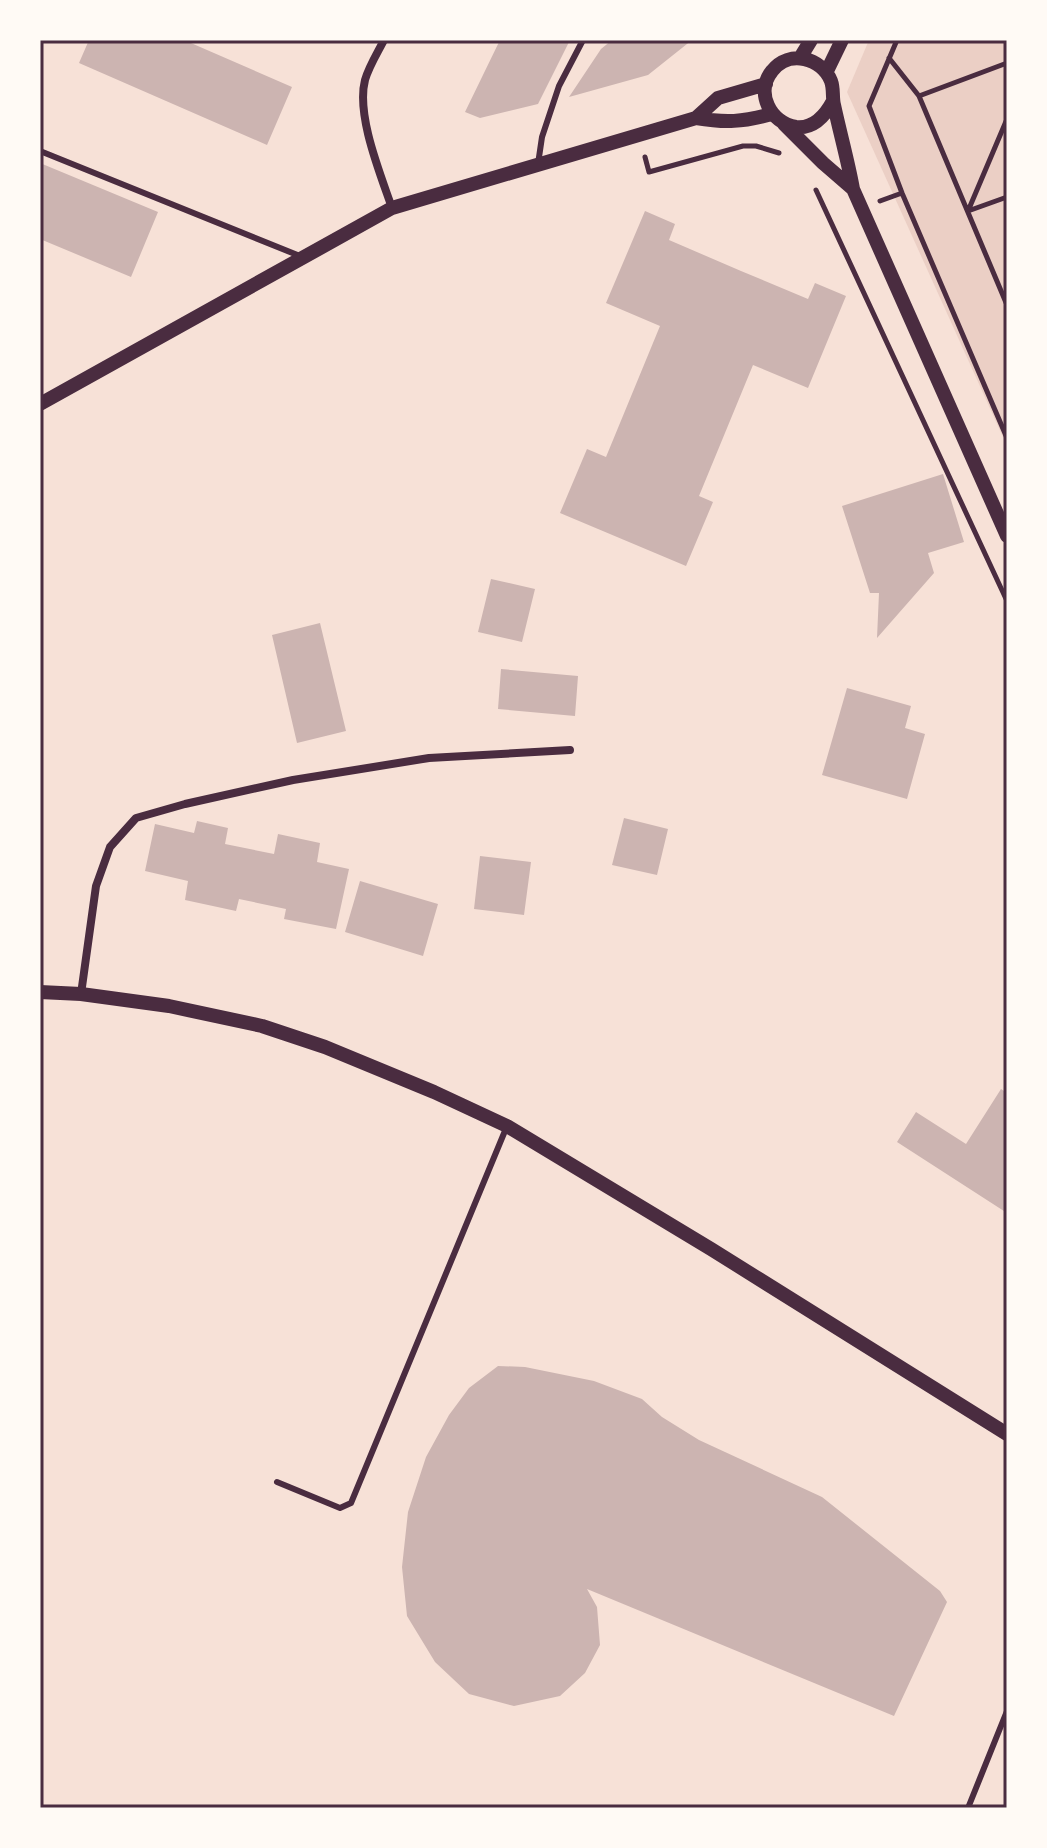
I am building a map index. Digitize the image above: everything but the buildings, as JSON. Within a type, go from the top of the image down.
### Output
[{"type":"street","points":[[384,40],[365,78],[362,104],[392,208]]},
{"type":"street","points":[[800,58],[811,40]]},
{"type":"street","points":[[827,71],[842,40]]},
{"type":"street","points":[[853,189],[778,119],[765,100],[766,84],[772,70],[785,61],[800,58],[815,61],[827,71],[833,86],[833,101],[853,189],[1007,536]]},
{"type":"street","points":[[40,404],[392,208],[696,118],[718,98],[766,84]]},
{"type":"street","points":[[696,118],[723,122],[778,119],[799,127],[813,124],[826,115],[833,101]]},
{"type":"street","points":[[81,994],[96,886],[110,847],[136,818],[293,780],[429,758],[570,750]]},
{"type":"street","points":[[40,992],[81,994],[169,1006],[262,1026],[338,1052],[434,1092],[507,1126],[1007,1434]]},
{"type":"lane","points":[[538,164],[542,137],[559,86],[583,40]]},
{"type":"lane","points":[[40,151],[304,257]]},
{"type":"lane","points":[[277,1482],[340,1508],[351,1503],[507,1126]]},
{"type":"lane","points":[[968,1808],[1007,1711]]},
{"type":"path","points":[[897,40],[869,106],[902,193],[1007,438]]},
{"type":"path","points":[[889,58],[919,96],[1007,305]]},
{"type":"path","points":[[919,96],[1007,63]]},
{"type":"path","points":[[968,211],[1007,119]]},
{"type":"path","points":[[638,137],[649,172],[743,146],[756,146],[783,154]]},
{"type":"path","points":[[810,179],[1007,601]]},
{"type":"path","points":[[968,211],[1007,197]]},
{"type":"shaded area","points":[[869,40],[1007,40],[1007,446],[847,92]]}]
